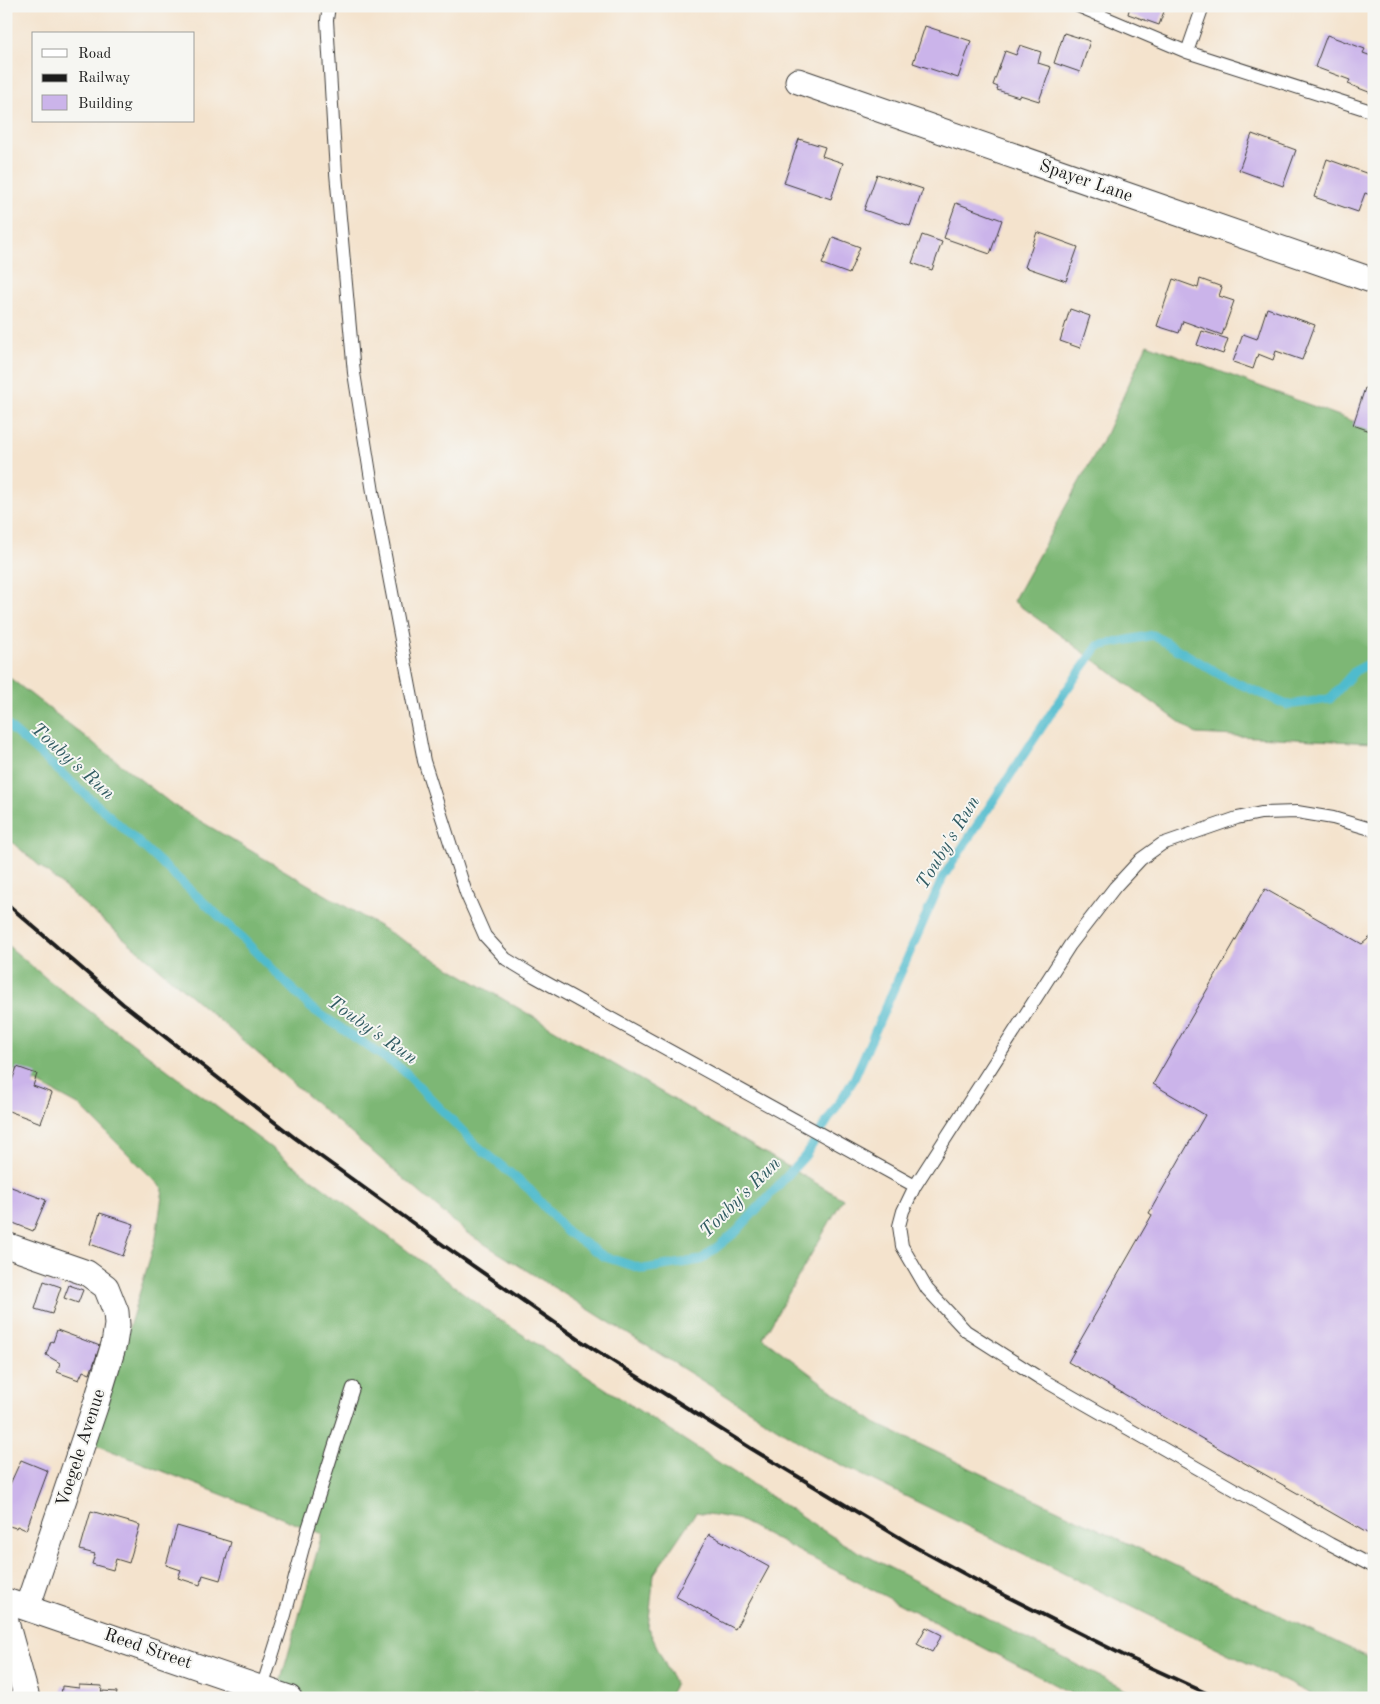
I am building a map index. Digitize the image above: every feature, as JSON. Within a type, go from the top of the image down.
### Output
[{"type":"street","name":"Spayer Lane","points":[[798,81],[1374,281]]},
{"type":"street","name":"Voegele Avenue","points":[[6,1244],[87,1273],[106,1286],[116,1312],[117,1325],[114,1344],[95,1408],[17,1604]]},
{"type":"street","name":"Reed Street","points":[[17,1604],[289,1698]]},
{"type":"street","points":[[6,1622],[27,1698]]},
{"type":"lane","points":[[329,6],[327,20],[336,173],[354,373],[372,492],[424,761],[466,893],[485,936],[506,959],[915,1186]]},
{"type":"lane","points":[[1078,6],[1186,52],[1374,112]]},
{"type":"lane","points":[[1186,52],[1203,6]]},
{"type":"lane","points":[[1374,830],[1333,818],[1297,812],[1261,813],[1228,821],[1162,844],[1141,859],[1115,887],[1070,945],[915,1186],[903,1211],[899,1226],[902,1246],[910,1263],[927,1289],[966,1331],[1038,1378],[1330,1544],[1374,1567]]},
{"type":"lane","points":[[262,1688],[285,1615],[308,1530],[353,1388]]},
{"type":"green space","points":[[1147,344],[1374,429],[1374,743],[1196,734],[1013,601],[1106,434]]},
{"type":"green space","points":[[6,675],[173,805],[843,1199],[763,1338],[875,1423],[1374,1660],[1374,1698],[1319,1698],[819,1454],[467,1233],[6,837]]},
{"type":"green space","points":[[6,944],[47,979],[494,1316],[844,1544],[1141,1698],[1080,1698],[737,1519],[696,1512],[654,1574],[648,1628],[675,1685],[668,1698],[313,1698],[279,1687],[322,1534],[94,1444],[156,1238],[163,1189],[80,1106],[6,1066]]},
{"type":"building","points":[[1130,6],[1166,6],[1159,25],[1128,14]]},
{"type":"building","points":[[925,26],[971,41],[958,78],[913,63]]},
{"type":"building","points":[[1064,33],[1090,41],[1080,72],[1054,63]]},
{"type":"building","points":[[1327,35],[1365,49],[1363,53],[1374,57],[1374,94],[1348,84],[1350,80],[1315,67]]},
{"type":"building","points":[[1020,45],[1041,52],[1038,63],[1051,67],[1039,101],[997,90],[998,87],[993,85],[1005,51],[1016,55]]},
{"type":"building","points":[[1252,134],[1296,150],[1283,186],[1239,170]]},
{"type":"building","points":[[799,139],[825,147],[822,156],[843,163],[831,199],[784,183]]},
{"type":"building","points":[[1327,159],[1374,176],[1373,196],[1365,193],[1358,212],[1314,197]]},
{"type":"building","points":[[877,174],[923,189],[910,226],[864,210]]},
{"type":"building","points":[[956,203],[1002,220],[990,254],[944,238]]},
{"type":"building","points":[[1037,232],[1078,247],[1066,281],[1025,267]]},
{"type":"building","points":[[922,235],[942,242],[932,270],[912,263]]},
{"type":"building","points":[[833,237],[860,247],[849,274],[822,264]]},
{"type":"building","points":[[1173,279],[1198,288],[1200,279],[1222,287],[1219,296],[1234,301],[1222,335],[1183,321],[1179,333],[1157,326]]},
{"type":"building","points":[[1267,308],[1315,325],[1302,360],[1276,351],[1273,360],[1258,354],[1253,369],[1233,362],[1243,334],[1257,339]]},
{"type":"building","points":[[1070,309],[1090,316],[1080,348],[1060,341]]},
{"type":"building","points":[[1202,331],[1228,339],[1223,354],[1197,345]]},
{"type":"building","points":[[1365,388],[1374,390],[1373,432],[1353,425]]},
{"type":"building","points":[[1265,889],[1362,944],[1374,934],[1374,1537],[1068,1362],[1152,1215],[1149,1213],[1205,1115],[1153,1084]]},
{"type":"building","points":[[17,1067],[37,1074],[33,1086],[52,1093],[41,1123],[6,1110],[6,1097]]},
{"type":"building","points":[[6,1185],[46,1200],[33,1231],[6,1220]]},
{"type":"building","points":[[100,1213],[134,1224],[123,1256],[90,1244]]},
{"type":"building","points":[[44,1281],[61,1287],[52,1314],[35,1309]]},
{"type":"building","points":[[69,1285],[83,1290],[78,1303],[64,1298]]},
{"type":"building","points":[[57,1330],[100,1346],[90,1374],[83,1371],[79,1380],[57,1372],[60,1363],[46,1355]]},
{"type":"building","points":[[21,1460],[48,1471],[26,1530],[17,1526],[16,1528],[6,1525],[6,1493]]},
{"type":"building","points":[[91,1511],[140,1525],[129,1563],[116,1559],[113,1570],[92,1564],[95,1554],[80,1550]]},
{"type":"building","points":[[177,1526],[231,1542],[220,1580],[203,1575],[200,1585],[178,1578],[181,1570],[166,1565]]},
{"type":"building","points":[[709,1534],[769,1567],[735,1629],[675,1596]]},
{"type":"building","points":[[926,1627],[942,1635],[932,1652],[917,1644]]},
{"type":"building","points":[[79,1685],[102,1686],[101,1698],[61,1698],[62,1686],[79,1688]]},
{"type":"building","points":[[103,1691],[117,1692],[116,1698],[103,1698]]},
{"type":"waterway","name":"Touby's Run","points":[[6,724],[234,930],[311,1008],[403,1070],[474,1143],[529,1189],[567,1232],[605,1257],[643,1269],[701,1260],[737,1231],[805,1156],[854,1079],[943,877],[1065,692],[1098,646],[1153,635],[1226,678],[1287,705],[1330,699],[1355,671],[1374,661]]},
{"type":"railway","points":[[6,903],[123,1004],[295,1138],[581,1341],[752,1449],[917,1548],[996,1591],[1123,1655],[1217,1698]]}]
